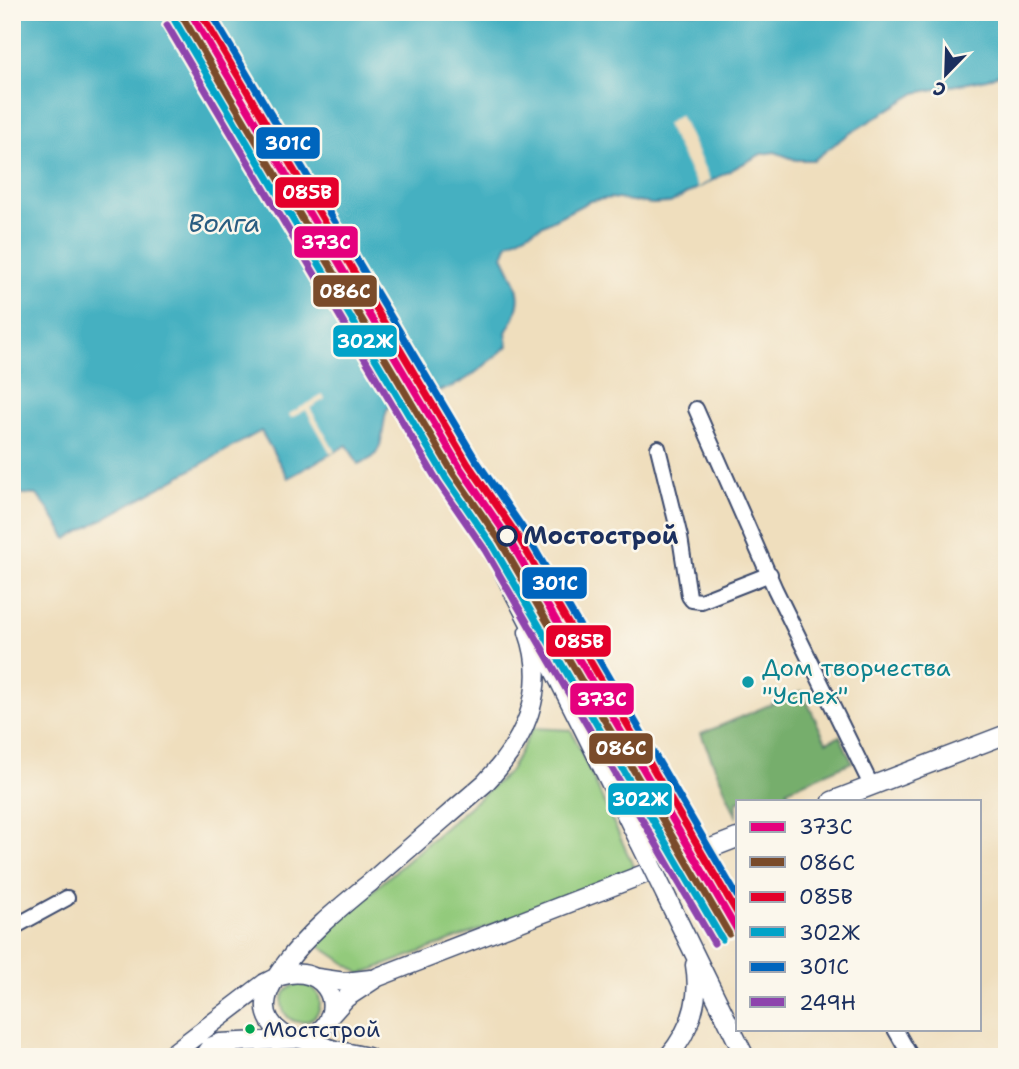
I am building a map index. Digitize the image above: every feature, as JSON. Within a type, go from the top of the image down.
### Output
[{"type":"main road","points":[[171,12],[384,371],[413,412]]},
{"type":"main road","points":[[181,12],[391,367],[413,412],[450,475],[552,665],[744,1057]]},
{"type":"main road","points":[[368,1057],[299,1039],[275,1027],[266,1011],[268,993],[276,977],[319,925],[485,783],[517,743],[532,704],[534,663],[530,637],[515,596]]},
{"type":"main road","points":[[834,800],[1007,734]]},
{"type":"main road","points":[[169,1057],[235,1005],[276,977],[297,972],[317,978],[353,982],[378,977],[736,838]]},
{"type":"main road","points":[[668,1057],[687,1028],[696,997],[698,982],[689,944]]},
{"type":"main road","points":[[203,1057],[211,1047],[220,1043],[299,1039],[319,1032],[346,998],[378,977]]},
{"type":"main road","points":[[317,978],[326,986],[331,999],[329,1017]]},
{"type":"street","points":[[696,409],[814,671],[871,785]]},
{"type":"street","points":[[658,447],[692,600],[701,601],[769,574]]},
{"type":"street","points":[[12,928],[66,898]]},
{"type":"street","points":[[896,1030],[911,1057]]},
{"type":"street","points":[[169,1057],[220,1043]]},
{"type":"green space","points":[[802,691],[826,742],[840,736],[852,762],[787,790],[791,800],[736,800],[736,816],[701,734]]},
{"type":"green space","points":[[533,728],[571,730],[636,872],[361,974],[314,942],[509,772]]},
{"type":"green space","points":[[301,984],[315,989],[320,1003],[315,1017],[301,1022],[287,1017],[282,1003],[287,989]]},
{"type":"water","name":"Волга","points":[[12,12],[1007,12],[1007,70],[987,79],[916,93],[844,137],[814,160],[796,160],[775,152],[761,154],[670,203],[652,204],[611,198],[590,201],[508,243],[503,256],[517,286],[518,302],[513,321],[506,332],[508,346],[454,386],[438,391],[406,394],[393,402],[386,413],[378,451],[372,458],[358,464],[347,445],[288,478],[261,431],[67,539],[37,495],[12,493]]},
{"type":"pier","points":[[163,12],[195,12],[421,395],[411,395],[395,405]]},
{"type":"pier","points":[[680,115],[710,180],[698,188],[666,124]]},
{"type":"pier","points":[[323,395],[325,399],[310,408],[335,452],[331,454],[306,410],[291,418],[289,414]]},
{"type":"transit line","name":"373C","points":[[190,12],[461,469],[507,536],[736,928]]},
{"type":"transit line","name":"085В","points":[[200,12],[468,464],[515,532],[736,911]]},
{"type":"transit line","name":"301С","points":[[210,12],[476,460],[522,527],[736,894]]},
{"type":"transit line","name":"086С","points":[[182,16],[453,473],[500,541],[729,934]]},
{"type":"transit line","name":"302Ж","points":[[175,21],[446,478],[492,545],[722,939]]},
{"type":"transit line","name":"249Н","points":[[167,25],[438,482],[485,550],[714,943]]},
{"type":"place","name":"Мостострой","points":[[507,536]]},
{"type":"place","name":"Дом творчества \"Успех\"","points":[[748,682]]},
{"type":"place","name":"Мостстрой","points":[[250,1029]]}]
